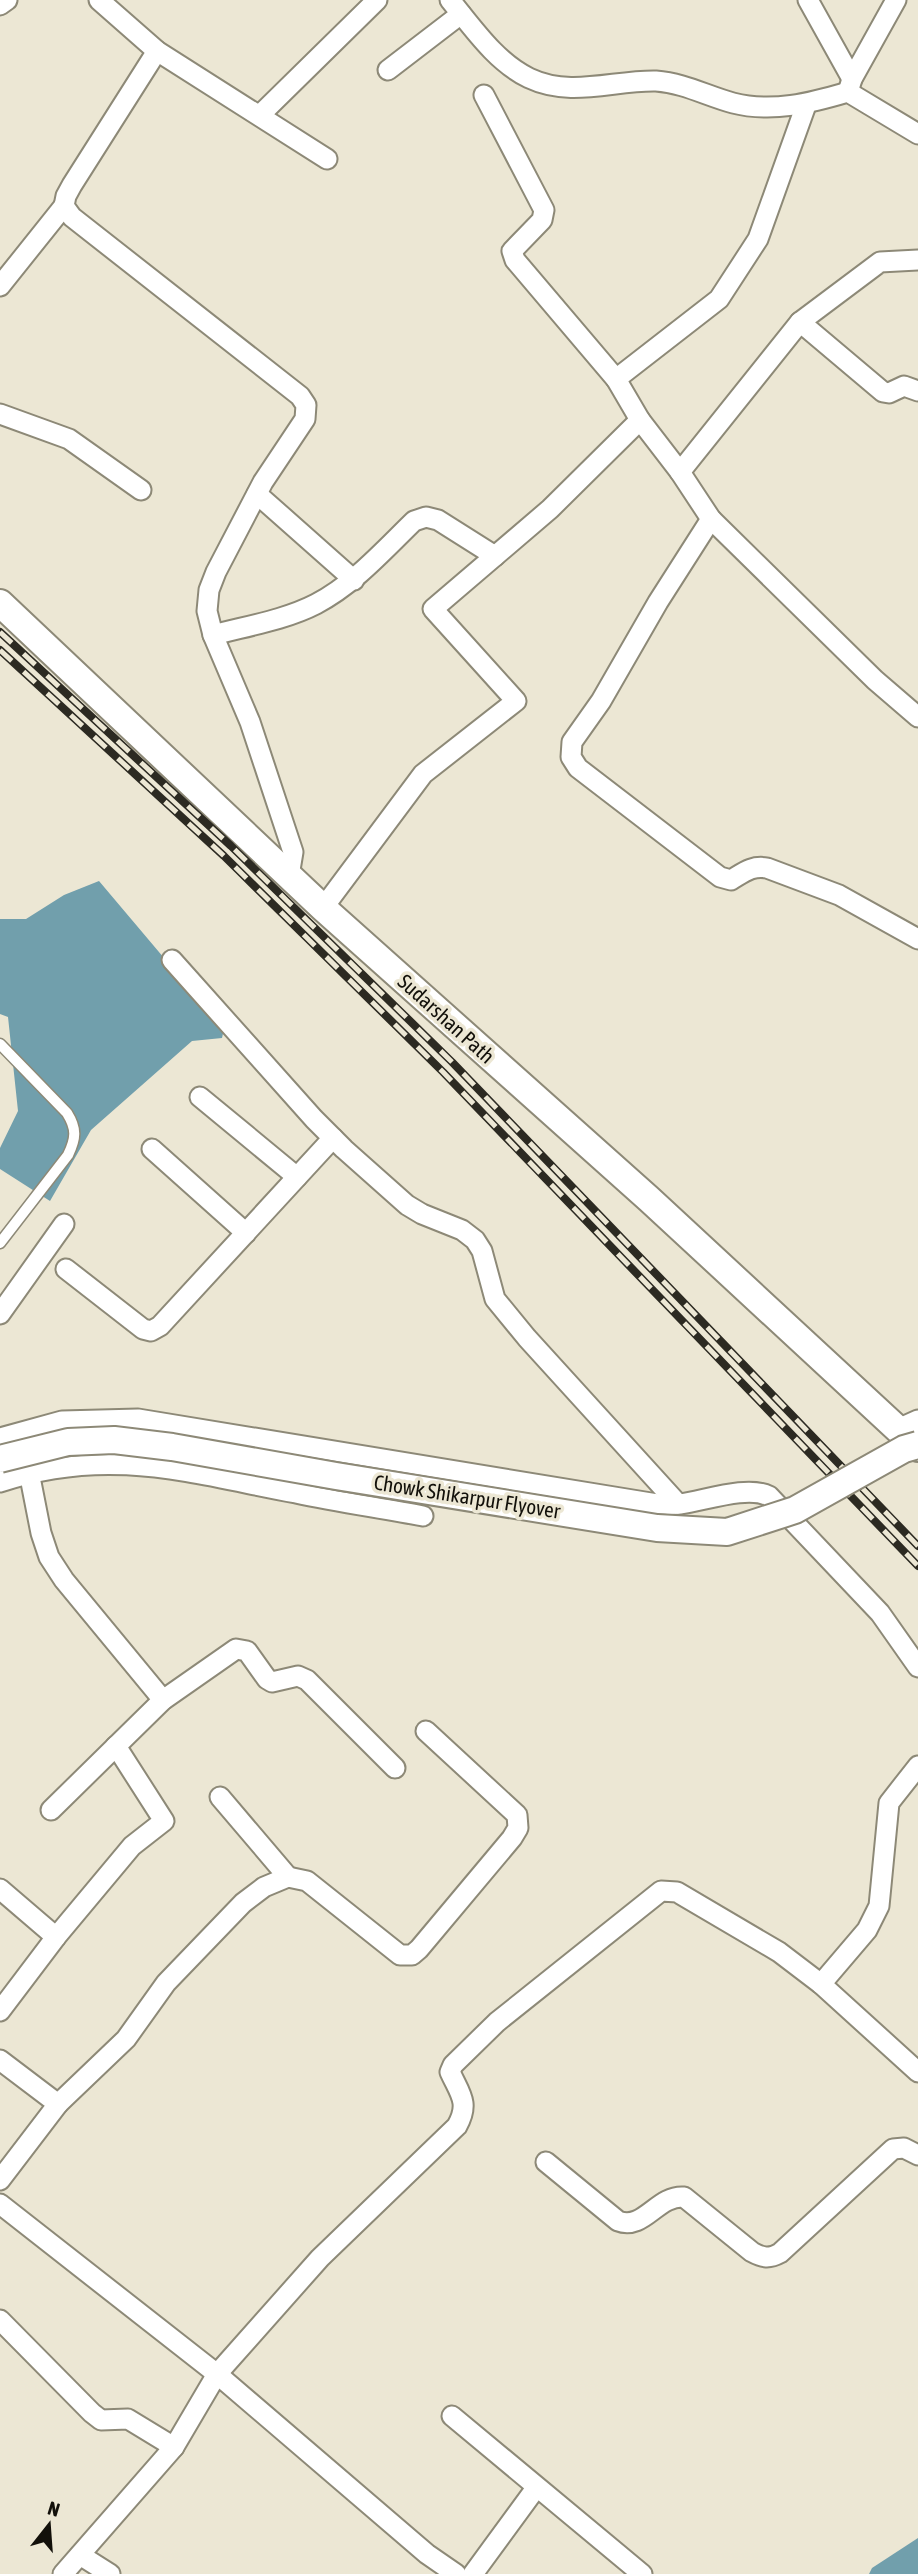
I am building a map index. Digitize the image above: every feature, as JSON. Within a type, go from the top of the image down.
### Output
[{"type":"main road","name":"Sudarshan Path","points":[[0,603],[323,908],[913,1435]]},
{"type":"main road","name":"Chowk Shikarpur Flyover","points":[[0,1459],[68,1442],[114,1440],[172,1447],[657,1528],[727,1532],[795,1510],[904,1449],[913,1435]]},
{"type":"street","points":[[0,5],[7,0]]},
{"type":"street","points":[[99,0],[157,51],[327,159]]},
{"type":"street","points":[[260,115],[377,0]]},
{"type":"street","points":[[808,0],[850,86],[918,134]]},
{"type":"street","points":[[388,70],[456,7],[505,64],[531,79],[568,89],[653,81],[677,83],[752,107],[806,105],[850,86],[897,0]]},
{"type":"street","points":[[0,286],[64,206],[72,185],[157,51]]},
{"type":"street","points":[[484,95],[544,210],[542,220],[512,251],[514,260],[616,379],[640,420],[680,472],[711,519],[875,680],[918,717]]},
{"type":"street","points":[[616,379],[719,299],[758,239],[806,105]]},
{"type":"street","points":[[64,206],[72,217],[300,396],[306,405],[305,419],[257,494],[216,572],[209,590],[207,611],[213,635],[250,722],[293,852],[289,876]]},
{"type":"street","points":[[680,472],[800,322],[880,262],[918,260]]},
{"type":"street","points":[[800,322],[883,392],[889,393],[904,386],[918,391]]},
{"type":"street","points":[[0,414],[69,439],[141,490]]},
{"type":"street","points":[[323,908],[423,774],[516,701],[433,609],[550,509],[640,420]]},
{"type":"street","points":[[257,494],[354,580]]},
{"type":"street","points":[[213,635],[287,615],[315,604],[354,580],[414,521],[426,517],[438,520],[495,556]]},
{"type":"street","points":[[711,519],[601,701],[572,742],[571,757],[578,768],[720,877],[731,880],[751,868],[767,867],[839,895],[918,939]]},
{"type":"street","points":[[172,960],[333,1138],[407,1205],[462,1230],[475,1240],[482,1251],[495,1299],[678,1504]]},
{"type":"street","points":[[200,1097],[297,1177]]},
{"type":"street","points":[[66,1269],[143,1329],[151,1331],[160,1326],[333,1138]]},
{"type":"street","points":[[152,1149],[246,1233]]},
{"type":"street","points":[[0,1314],[64,1224]]},
{"type":"street","points":[[0,1438],[62,1421],[138,1419],[657,1504],[678,1504],[754,1492],[769,1496],[880,1613],[918,1667]]},
{"type":"street","points":[[0,1482],[29,1472],[78,1464],[122,1464],[183,1469],[423,1516]]},
{"type":"street","points":[[29,1472],[41,1533],[49,1557],[64,1580],[163,1700]]},
{"type":"street","points":[[51,1810],[163,1700],[232,1651],[241,1648],[247,1651],[272,1682],[298,1676],[307,1680],[395,1768]]},
{"type":"street","points":[[0,2180],[58,2104],[126,2039],[166,1983],[243,1903],[264,1887],[288,1877],[307,1881],[400,1955],[412,1955],[419,1949],[512,1838],[518,1821],[517,1815],[426,1731]]},
{"type":"street","points":[[0,2011],[55,1937],[132,1846],[164,1821],[116,1746]]},
{"type":"street","points":[[821,1984],[867,1930],[879,1906],[889,1803],[918,1766]]},
{"type":"street","points":[[220,1797],[288,1877]]},
{"type":"street","points":[[0,1889],[55,1937]]},
{"type":"street","points":[[63,2574],[174,2447],[217,2374],[320,2258],[457,2126],[463,2115],[464,2103],[450,2072],[453,2065],[497,2022],[661,1891],[677,1892],[779,1952],[821,1984],[918,2072]]},
{"type":"street","points":[[0,2060],[58,2104]]},
{"type":"street","points":[[546,2162],[618,2221],[635,2223],[670,2198],[684,2197],[752,2252],[762,2258],[771,2258],[780,2253],[893,2149],[904,2148],[918,2155]]},
{"type":"street","points":[[0,2204],[217,2374],[427,2554],[456,2574]]},
{"type":"street","points":[[0,2320],[101,2420],[128,2419],[174,2447]]},
{"type":"street","points":[[452,2416],[642,2574]]},
{"type":"street","points":[[473,2574],[536,2488]]},
{"type":"street","points":[[80,2555],[110,2574]]},
{"type":"lane","points":[[0,1044],[67,1113],[76,1126],[75,1141],[68,1155],[0,1243]]},
{"type":"water","points":[[99,881],[224,1029],[222,1038],[192,1041],[91,1130],[50,1201],[0,1169],[0,1148],[18,1111],[8,1017],[0,1014],[0,919],[26,919],[64,895]]},
{"type":"water","points":[[918,2538],[918,2574],[869,2574],[872,2568]]},
{"type":"railway","points":[[0,632],[231,846],[452,1062],[918,1546]]},
{"type":"railway","points":[[0,650],[224,856],[443,1072],[918,1566]]}]
